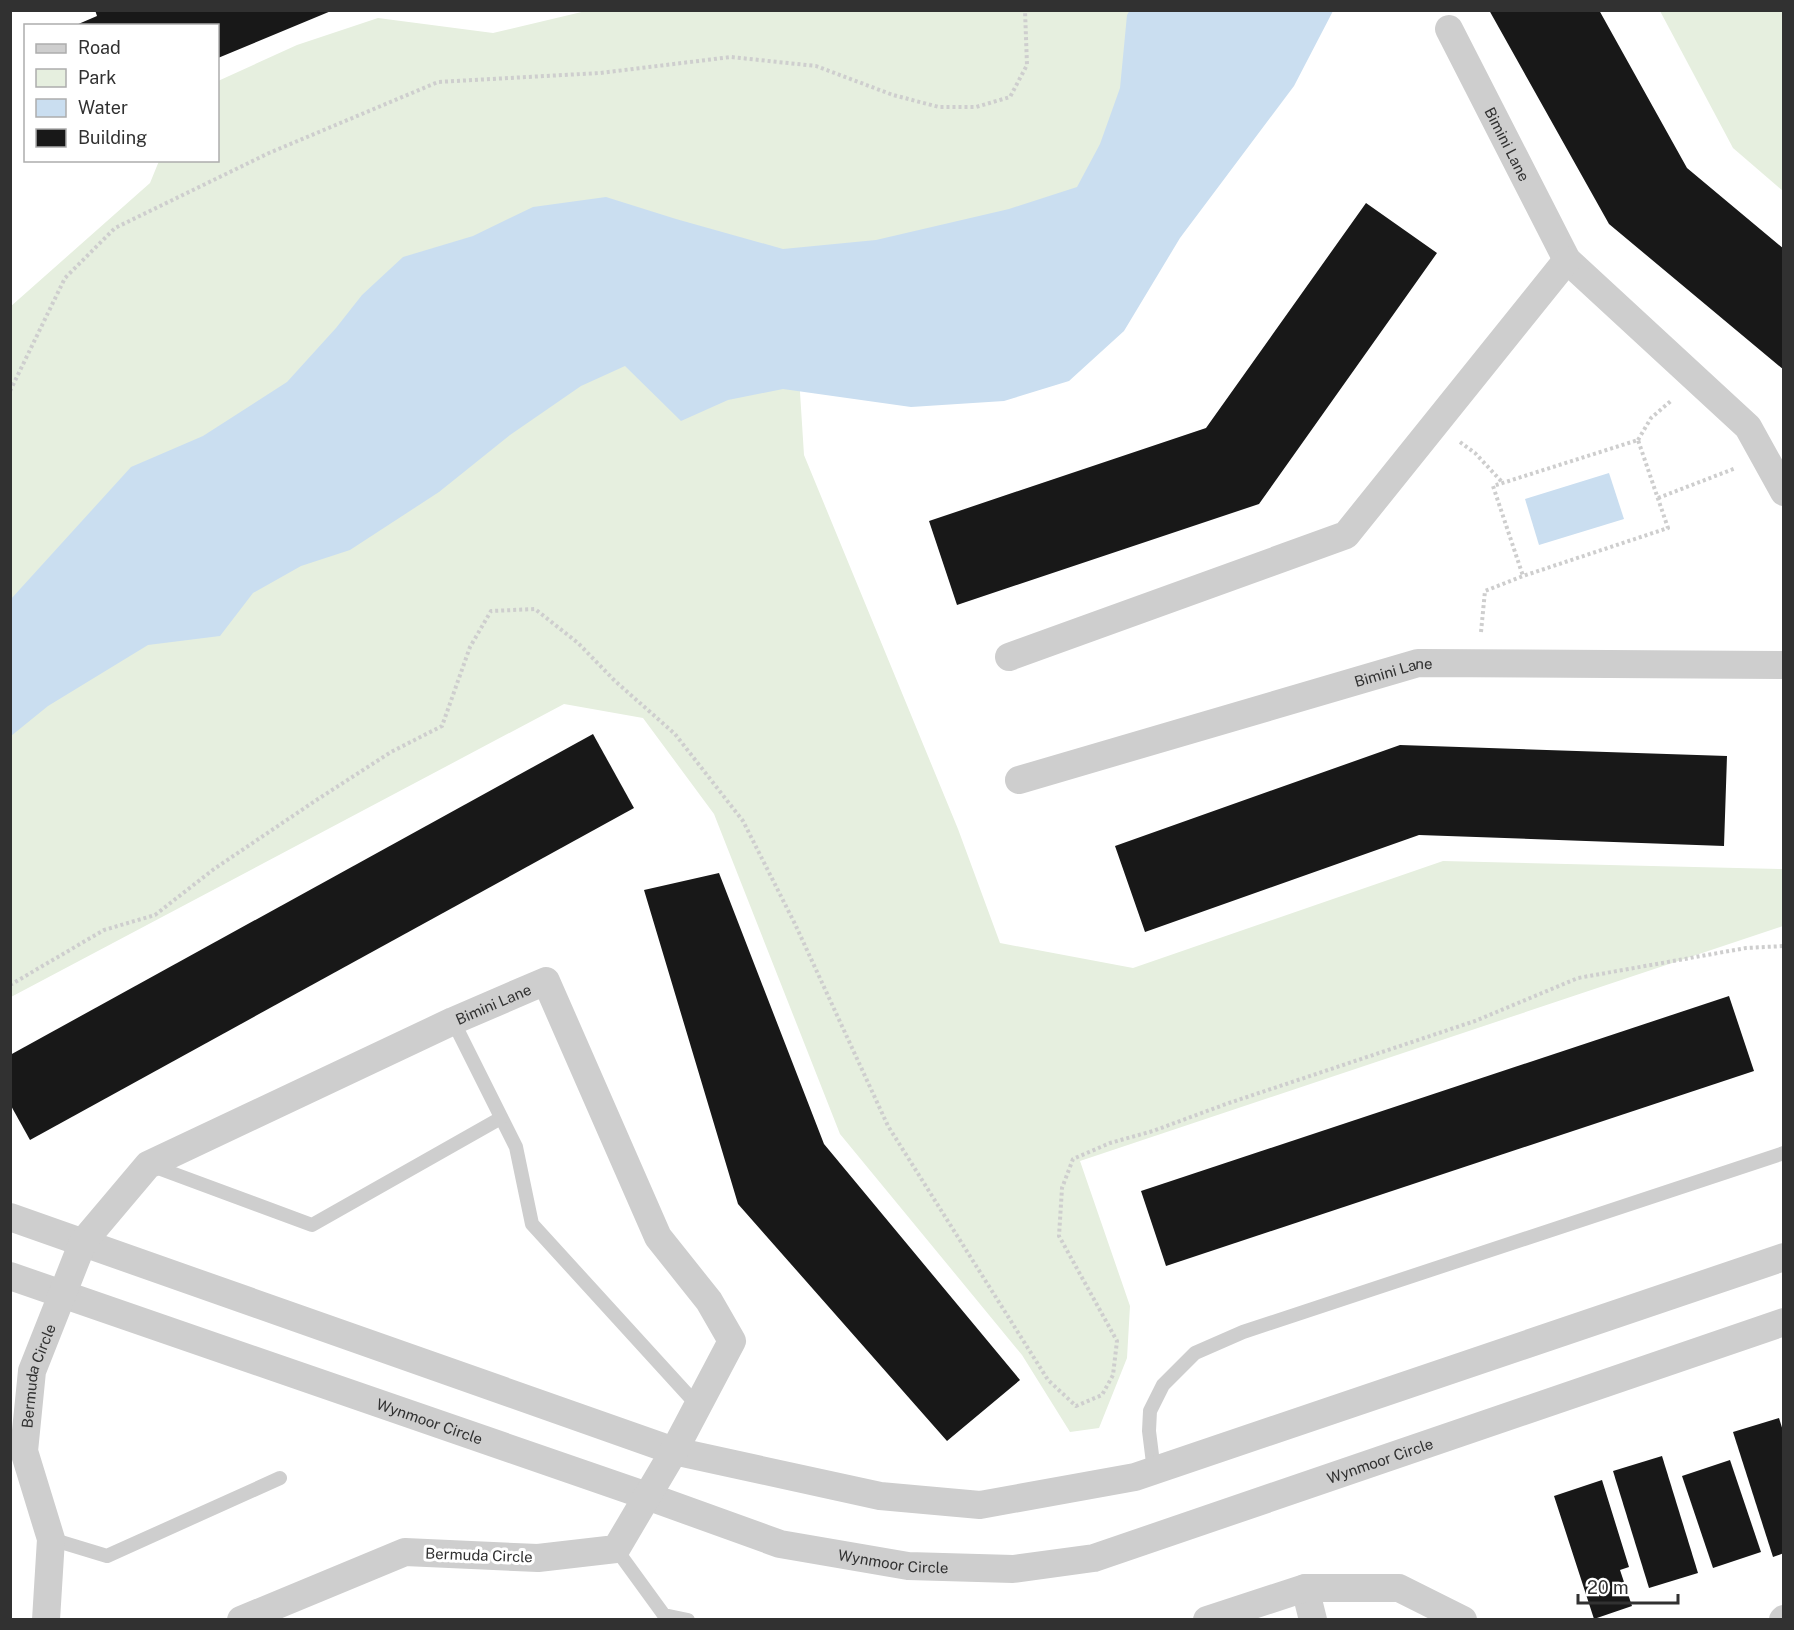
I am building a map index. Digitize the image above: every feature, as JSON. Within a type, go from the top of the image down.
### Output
[{"type":"street","name":"Bimini Lane","points":[[1449,29],[1567,260],[1748,427],[1784,492]]},
{"type":"street","points":[[1009,657],[1346,535],[1567,260]]},
{"type":"street","name":"Bimini Lane","points":[[1019,780],[1418,663],[1784,665]]},
{"type":"street","name":"Bimini Lane","points":[[83,1242],[148,1165],[453,1021],[546,981],[658,1237],[710,1301],[732,1341],[674,1451]]},
{"type":"street","points":[[10,1217],[674,1451],[880,1496],[980,1505],[1135,1477],[1784,1257]]},
{"type":"street","name":"Bermuda Circle","points":[[46,1620],[51,1539],[24,1451],[32,1371],[83,1242]]},
{"type":"street","name":"Wynmoor Circle","points":[[10,1276],[780,1544],[908,1566],[1013,1569],[1094,1558],[1784,1322]]},
{"type":"street","points":[[616,1549],[674,1451]]},
{"type":"street","name":"Bermuda Circle","points":[[241,1620],[405,1552],[538,1558],[616,1549]]},
{"type":"street","points":[[1305,1588],[1313,1620]]},
{"type":"street","points":[[1207,1620],[1305,1588],[1399,1588],[1463,1620]]},
{"type":"lane","points":[[453,1021],[516,1147],[532,1224],[698,1406]]},
{"type":"lane","points":[[148,1165],[312,1225],[501,1118]]},
{"type":"lane","points":[[1154,1471],[1149,1431],[1150,1411],[1163,1385],[1195,1353],[1243,1332],[1784,1154]]},
{"type":"lane","points":[[51,1539],[107,1556],[280,1478]]},
{"type":"lane","points":[[616,1549],[664,1615],[688,1620]]},
{"type":"path","points":[[10,391],[65,278],[115,228],[269,153],[438,82],[600,73],[731,57],[816,66],[893,95],[939,107],[976,107],[1010,98],[1027,65],[1025,10]]},
{"type":"path","points":[[1523,576],[1493,486],[1638,440],[1651,417],[1696,379]]},
{"type":"path","points":[[1435,424],[1475,453],[1503,483]]},
{"type":"path","points":[[1479,663],[1485,591],[1523,576],[1668,528],[1638,440]]},
{"type":"path","points":[[1658,498],[1764,457]]},
{"type":"path","points":[[10,985],[104,930],[155,915],[214,869],[318,799],[391,752],[442,726],[470,647],[491,612],[535,609],[578,644],[615,681],[675,734],[743,820],[795,924],[888,1126],[1048,1380],[1076,1406],[1102,1395],[1113,1375],[1117,1341],[1059,1236],[1062,1188],[1073,1159],[1110,1143],[1153,1131],[1226,1104],[1475,1022],[1578,978],[1746,948],[1784,946]]},
{"type":"green space","points":[[590,10],[1239,11],[1130,254],[798,361],[804,455],[958,829],[1000,943],[1133,968],[1443,861],[1783,869],[1783,926],[1080,1161],[1130,1306],[1127,1358],[1099,1428],[1070,1432],[1022,1355],[840,1134],[714,814],[643,718],[564,704],[11,997],[10,307],[150,183],[159,162],[219,162],[219,81],[297,45],[378,18],[493,33]]},
{"type":"green space","points":[[1660,11],[1783,11],[1783,191],[1733,148]]},
{"type":"water","points":[[1130,10],[1333,11],[1294,86],[1180,238],[1124,331],[1069,381],[1004,401],[911,407],[783,389],[728,400],[681,421],[625,366],[581,386],[510,435],[439,492],[350,550],[301,566],[253,593],[220,636],[148,645],[48,706],[11,736],[11,599],[131,467],[203,436],[287,382],[336,328],[362,295],[403,257],[473,236],[533,207],[606,197],[783,249],[876,240],[1009,209],[1077,187],[1100,144],[1120,88],[1127,15]]},
{"type":"water","points":[[1609,473],[1624,519],[1539,545],[1525,499]]},
{"type":"building","points":[[95,10],[331,10],[219,58],[219,24],[78,24],[97,16]]},
{"type":"building","points":[[1489,10],[1599,10],[1687,168],[1784,249],[1784,370],[1609,224]]},
{"type":"building","points":[[1366,203],[1437,253],[1259,504],[957,605],[929,521],[1206,428]]},
{"type":"building","points":[[593,734],[634,808],[30,1140],[10,1104],[10,1055]]},
{"type":"building","points":[[1400,745],[1727,756],[1724,846],[1419,835],[1145,932],[1115,846]]},
{"type":"building","points":[[719,873],[824,1144],[1020,1380],[947,1441],[738,1204],[644,890]]},
{"type":"building","points":[[1729,996],[1754,1071],[1166,1266],[1141,1191]]},
{"type":"building","points":[[1779,1418],[1784,1434],[1784,1553],[1773,1557],[1733,1432]]},
{"type":"building","points":[[1662,1456],[1698,1573],[1649,1588],[1613,1471]]},
{"type":"building","points":[[1730,1460],[1761,1552],[1713,1568],[1682,1476]]},
{"type":"building","points":[[1602,1480],[1629,1567],[1620,1570],[1632,1606],[1594,1619],[1554,1496]]}]
